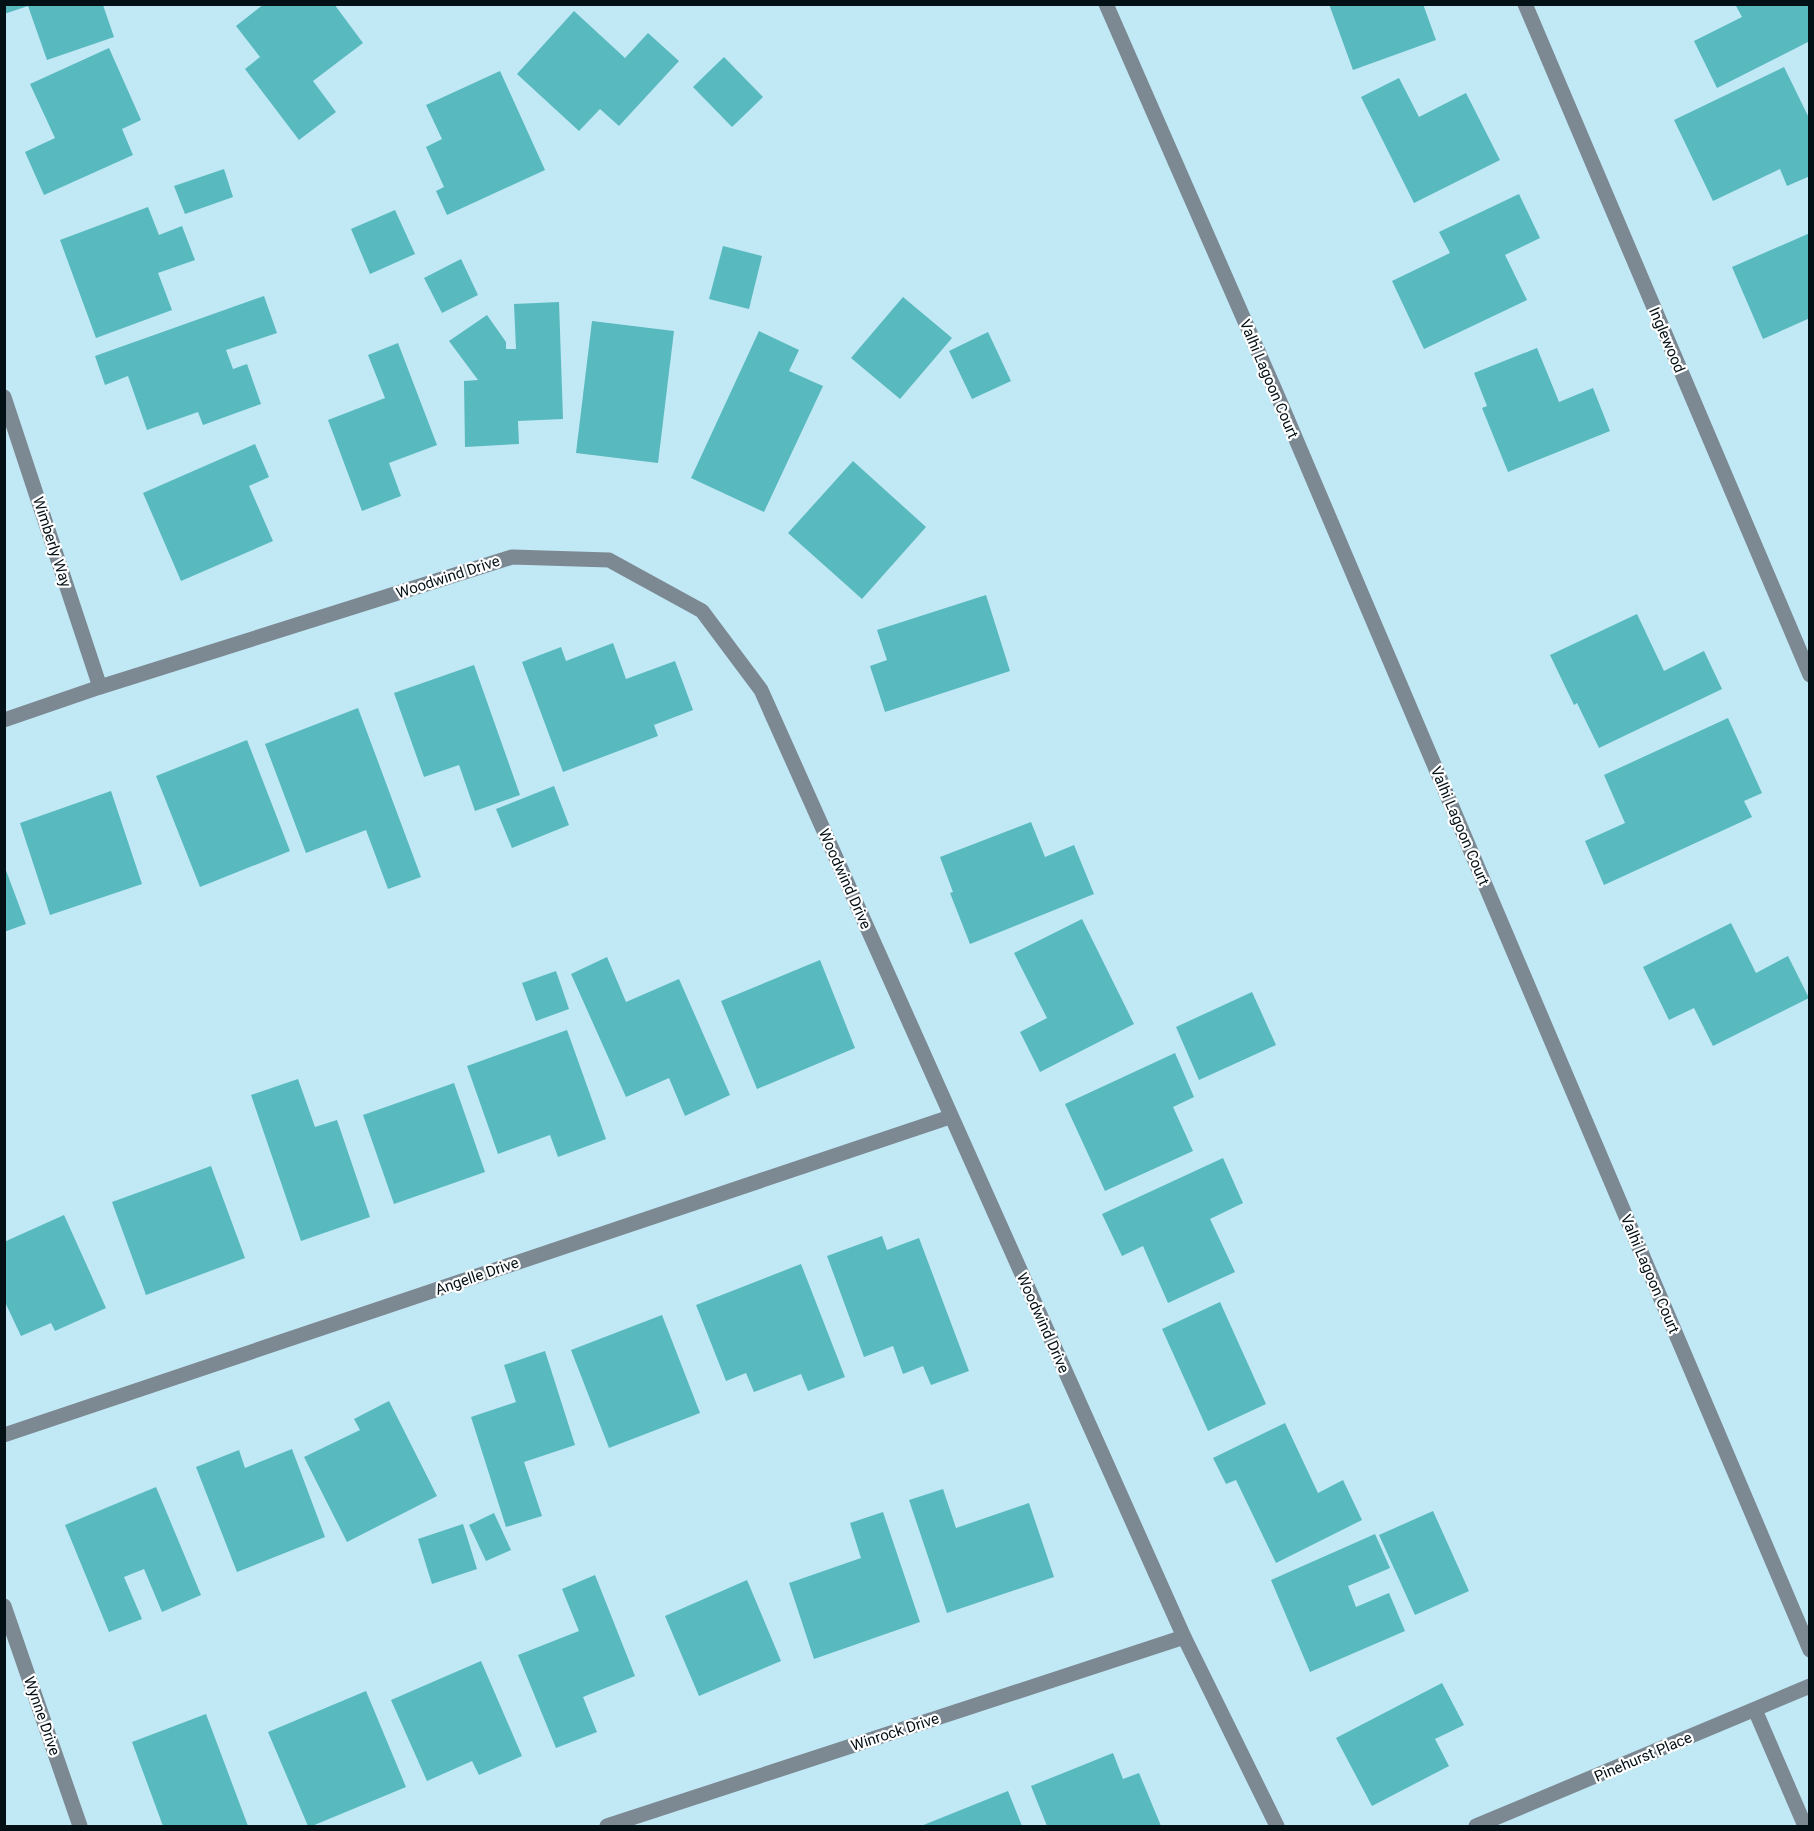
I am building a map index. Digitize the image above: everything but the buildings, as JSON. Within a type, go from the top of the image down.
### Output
[{"type":"street","name":"Valhi Lagoon Court","points":[[1106,4],[1278,397],[1809,1650]]},
{"type":"street","name":"Inglewood","points":[[1525,4],[1809,675]]},
{"type":"street","name":"Wimberly Way","points":[[4,397],[100,687]]},
{"type":"street","name":"Woodwind Drive","points":[[4,720],[100,687],[512,557],[609,560],[702,611],[761,690],[1184,1637],[1277,1827]]},
{"type":"street","name":"Angelle Drive","points":[[4,1435],[950,1117]]},
{"type":"street","name":"Wynne Drive","points":[[4,1606],[80,1827]]},
{"type":"street","name":"Winrock Drive","points":[[607,1827],[1184,1637]]},
{"type":"street","name":"Pinehurst Place","points":[[1476,1827],[1809,1686]]},
{"type":"street","points":[[1755,1710],[1805,1827]]}]
